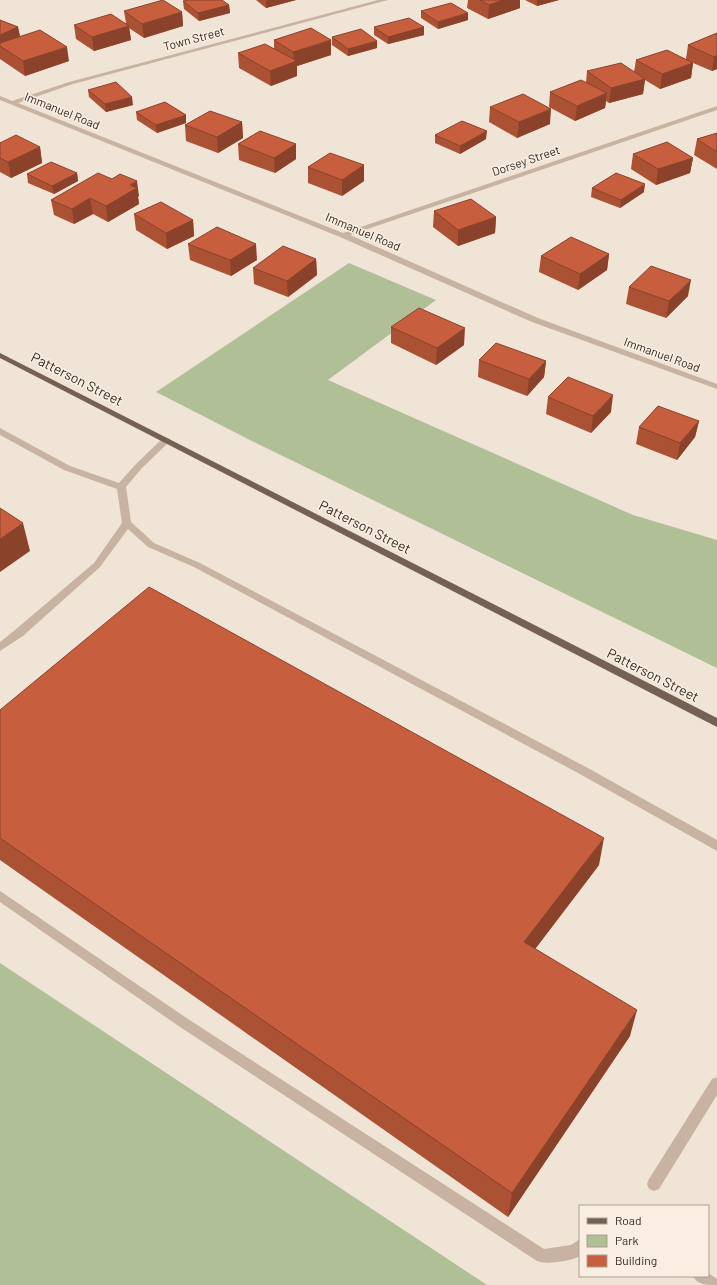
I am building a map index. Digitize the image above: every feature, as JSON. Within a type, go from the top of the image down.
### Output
[{"type":"main road","name":"Patterson Street","points":[[0,355],[717,723]]},
{"type":"street","name":"Town Street","points":[[11,103],[71,83],[384,0]]},
{"type":"street","name":"Immanuel Road","points":[[0,98],[342,235],[535,320],[717,387]]},
{"type":"street","name":"Dorsey Street","points":[[342,235],[717,108]]},
{"type":"street","points":[[0,431],[67,468],[121,487]]},
{"type":"street","points":[[166,440],[138,467],[121,487],[127,523],[151,545],[197,564],[582,770],[717,846]]},
{"type":"street","points":[[0,646],[19,633],[97,565],[127,523]]},
{"type":"street","points":[[0,896],[184,1023],[542,1256],[574,1252],[579,1247]]},
{"type":"street","points":[[654,1184],[717,1083]]},
{"type":"street","points":[[702,1277],[714,1285]]},
{"type":"green space","points":[[349,263],[436,300],[328,380],[633,515],[717,540],[717,668],[248,439],[156,392]]},
{"type":"green space","points":[[0,963],[487,1285],[0,1285]]},
{"type":"building","points":[[163,0],[182,12],[142,24],[124,11]]},
{"type":"building","points":[[222,0],[229,5],[198,13],[183,1]]},
{"type":"building","points":[[480,0],[503,0],[489,5]]},
{"type":"building","points":[[451,3],[468,13],[438,22],[421,11]]},
{"type":"building","points":[[111,14],[129,26],[92,37],[74,25]]},
{"type":"building","points":[[409,18],[424,27],[388,37],[374,27]]},
{"type":"building","points":[[0,20],[18,27],[0,35]]},
{"type":"building","points":[[311,28],[331,40],[293,52],[274,40]]},
{"type":"building","points":[[361,29],[377,41],[348,49],[332,37]]},
{"type":"building","points":[[40,30],[67,47],[23,61],[0,46],[0,43]]},
{"type":"building","points":[[717,33],[717,55],[714,57],[688,45]]},
{"type":"building","points":[[265,44],[297,61],[270,71],[238,53]]},
{"type":"building","points":[[667,50],[693,63],[662,74],[636,60]]},
{"type":"building","points":[[621,63],[645,79],[611,88],[587,71]]},
{"type":"building","points":[[581,80],[607,93],[577,106],[550,92]]},
{"type":"building","points":[[116,82],[132,97],[105,104],[88,90]]},
{"type":"building","points":[[523,94],[551,109],[519,122],[490,107]]},
{"type":"building","points":[[165,102],[186,115],[156,125],[136,112]]},
{"type":"building","points":[[210,111],[242,122],[217,137],[185,125]]},
{"type":"building","points":[[462,121],[487,131],[460,146],[435,135]]},
{"type":"building","points":[[260,131],[296,144],[274,158],[238,144]]},
{"type":"building","points":[[717,133],[717,152],[697,139]]},
{"type":"building","points":[[16,135],[40,147],[8,162],[0,158],[0,143]]},
{"type":"building","points":[[667,142],[693,158],[658,169],[633,154]]},
{"type":"building","points":[[330,153],[364,165],[342,180],[308,167]]},
{"type":"building","points":[[51,162],[77,173],[52,186],[27,174]]},
{"type":"building","points":[[98,173],[112,179],[120,174],[137,181],[130,185],[137,188],[106,206],[90,198],[72,209],[51,200]]},
{"type":"building","points":[[616,173],[645,184],[621,200],[592,188]]},
{"type":"building","points":[[471,199],[496,217],[458,230],[434,211]]},
{"type":"building","points":[[161,202],[193,220],[166,233],[134,214]]},
{"type":"building","points":[[217,227],[256,244],[230,260],[188,244]]},
{"type":"building","points":[[571,237],[609,254],[580,274],[541,256]]},
{"type":"building","points":[[283,246],[316,259],[287,281],[253,268]]},
{"type":"building","points":[[651,266],[691,280],[669,301],[629,287]]},
{"type":"building","points":[[419,308],[465,328],[437,348],[391,327]]},
{"type":"building","points":[[496,343],[546,361],[529,379],[479,360]]},
{"type":"building","points":[[568,377],[613,395],[593,416],[548,397]]},
{"type":"building","points":[[658,406],[699,421],[680,443],[639,427]]},
{"type":"building","points":[[0,508],[23,523],[0,539]]},
{"type":"building","points":[[149,587],[604,838],[524,942],[637,1010],[512,1193],[0,838],[0,710]]}]
